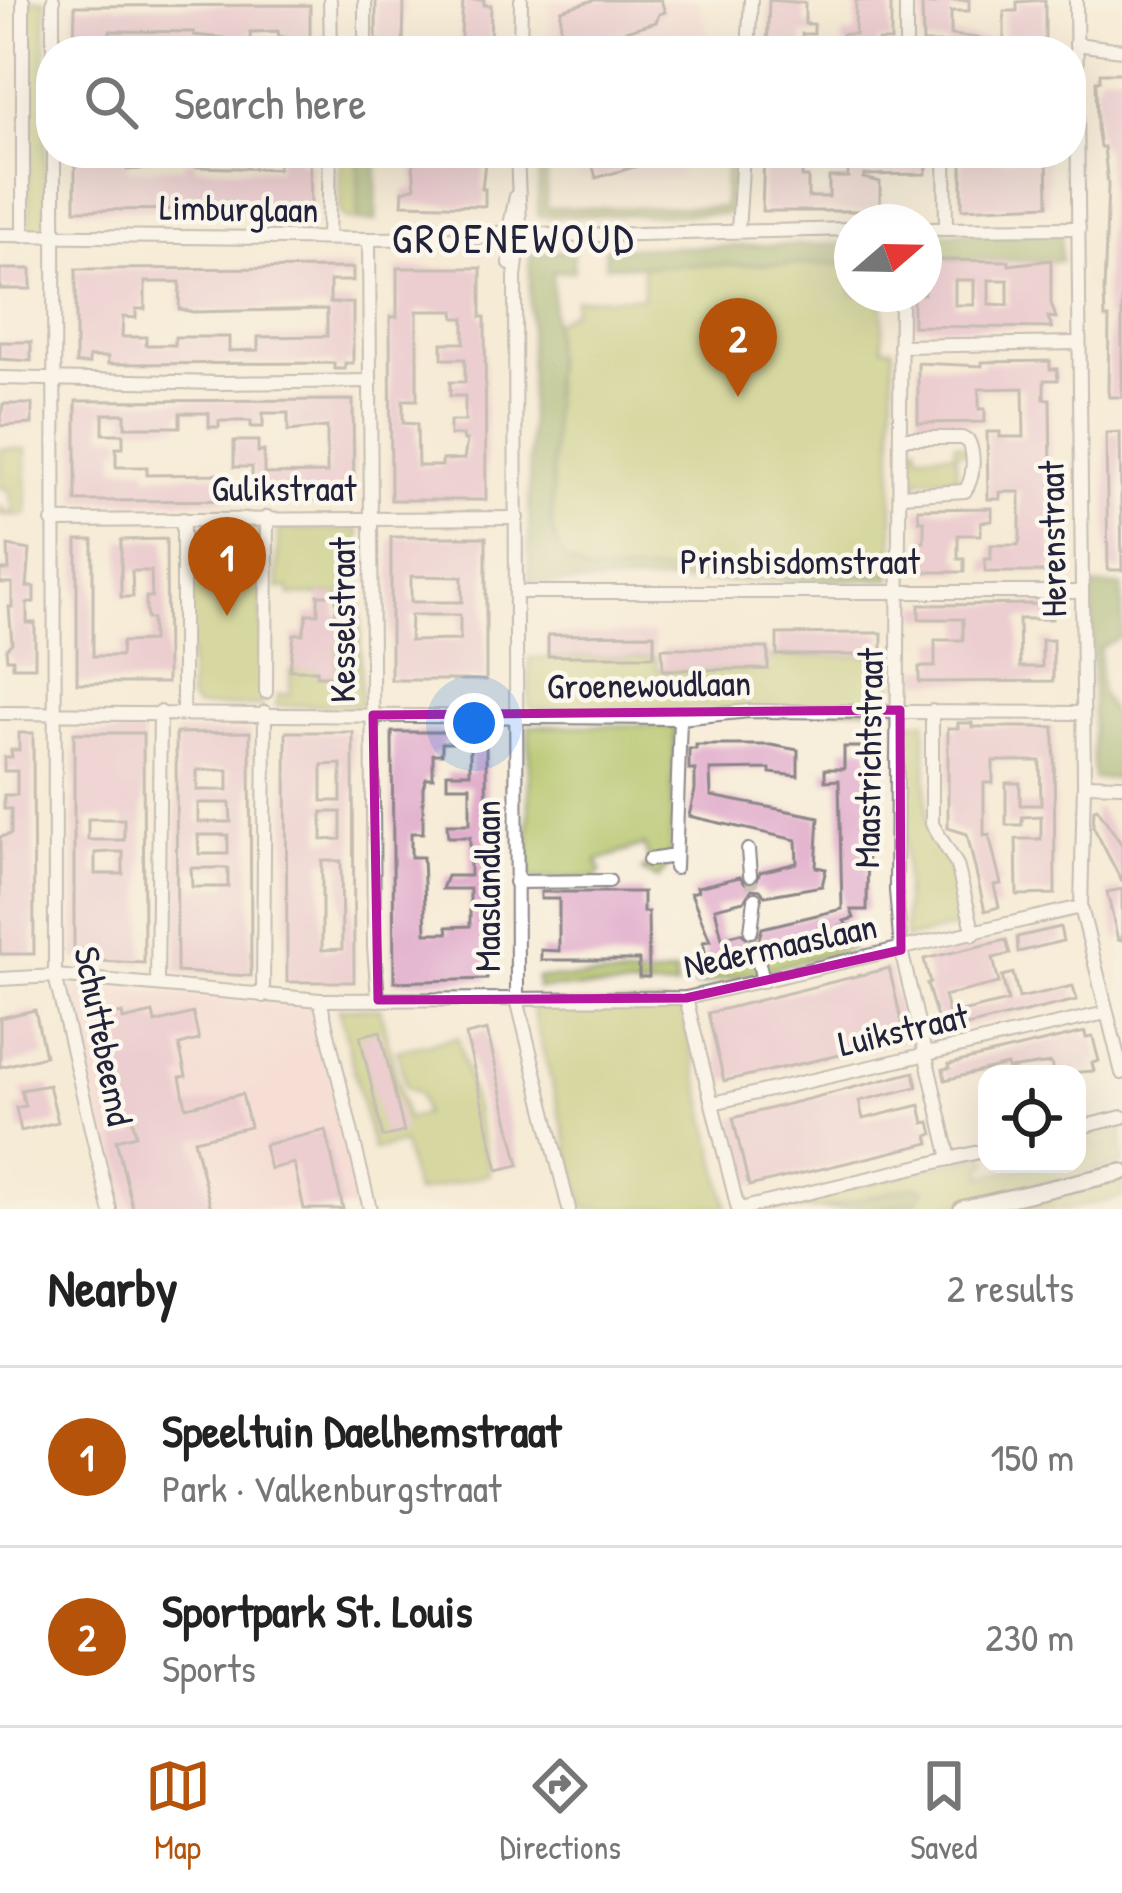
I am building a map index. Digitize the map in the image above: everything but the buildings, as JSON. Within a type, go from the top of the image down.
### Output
[{"type":"main road","points":[[962,1209],[1122,1172]]},
{"type":"street","points":[[23,0],[23,236]]},
{"type":"street","points":[[53,0],[53,36]]},
{"type":"street","points":[[330,0],[331,36]]},
{"type":"street","points":[[365,0],[365,36]]},
{"type":"street","points":[[520,36],[521,0]]},
{"type":"street","points":[[749,36],[751,0]]},
{"type":"street","points":[[906,0],[906,36]]},
{"type":"street","name":"Herenstraat","points":[[1076,0],[1076,36]]},
{"type":"street","points":[[1086,45],[1122,50]]},
{"type":"street","name":"Schuttebeemd","points":[[54,168],[55,976],[110,1209]]},
{"type":"street","points":[[328,239],[330,168]]},
{"type":"street","name":"Maaslandlaan","points":[[517,168],[518,999],[567,1206]]},
{"type":"street","points":[[738,231],[742,168]]},
{"type":"street","points":[[945,168],[946,229]]},
{"type":"street","name":"Herenstraat","points":[[1077,168],[1084,784],[1081,907],[1122,1072]]},
{"type":"street","points":[[942,229],[1079,228]]},
{"type":"street","name":"Limburglaan","points":[[0,235],[369,239],[834,230]]},
{"type":"street","name":"Kesselstraat","points":[[369,239],[378,1000]]},
{"type":"street","name":"Maastrichtstraat","points":[[901,312],[896,890],[901,950],[950,1159]]},
{"type":"street","points":[[900,346],[1079,343]]},
{"type":"street","points":[[0,378],[370,382]]},
{"type":"street","points":[[901,438],[962,438],[969,442],[973,460],[971,483],[965,491],[902,495]]},
{"type":"street","points":[[266,692],[267,517]]},
{"type":"street","name":"Gulikstraat","points":[[52,520],[517,518]]},
{"type":"street","points":[[183,712],[184,519]]},
{"type":"street","name":"Prinsbisdomstraat","points":[[517,592],[1082,592]]},
{"type":"street","name":"Groenewoudlaan","points":[[0,713],[680,718],[749,711],[1083,712]]},
{"type":"street","name":"Maastrichtstraat","points":[[932,711],[932,824],[957,865],[974,934]]},
{"type":"street","points":[[157,985],[160,712]]},
{"type":"street","points":[[263,996],[266,712]]},
{"type":"street","points":[[649,860],[675,862],[680,718]]},
{"type":"street","points":[[1084,784],[1122,785]]},
{"type":"street","points":[[748,850],[750,875]]},
{"type":"street","points":[[515,882],[609,881]]},
{"type":"street","points":[[751,931],[755,899]]},
{"type":"street","name":"Nedermaaslaan","points":[[0,979],[55,976],[320,1000],[686,998],[1081,907]]},
{"type":"street","points":[[757,955],[764,981]]},
{"type":"street","points":[[686,998],[739,1209],[978,1152]]},
{"type":"street","points":[[320,1000],[370,1209]]},
{"type":"street","name":"Luikstraat","points":[[712,1103],[1106,1013]]},
{"type":"street","points":[[1086,1126],[1122,1117]]},
{"type":"highlighted area","points":[[900,710],[901,950],[686,998],[378,1000],[373,715]]},
{"type":"shaded area","points":[[550,0],[698,0],[709,36],[549,36]]},
{"type":"shaded area","points":[[577,168],[679,168],[679,178],[577,178]]},
{"type":"shaded area","points":[[76,986],[314,1008],[363,1209],[122,1209],[71,994]]},
{"type":"green space","points":[[28,0],[45,0],[45,36],[36,36],[36,168],[46,168],[46,232],[29,231]]},
{"type":"green space","points":[[340,168],[359,168],[358,221],[340,214]]},
{"type":"green space","points":[[359,168],[377,168],[376,221],[358,221]]},
{"type":"green space","points":[[539,168],[547,168],[546,208],[724,207],[725,168],[736,168],[735,214],[538,216]]},
{"type":"green space","points":[[1061,228],[1061,261],[942,259],[942,233]]},
{"type":"green space","points":[[834,244],[834,264],[606,266],[605,248]]},
{"type":"green space","points":[[573,249],[574,271],[553,272],[552,531],[564,559],[587,573],[892,570],[892,579],[529,584],[530,255]]},
{"type":"green space","points":[[834,264],[834,312],[883,312],[883,347],[893,348],[893,570],[587,573],[564,559],[552,531],[553,323],[573,311],[575,299],[643,297],[643,266]]},
{"type":"green space","points":[[955,443],[967,452],[956,453],[957,478],[966,479],[963,486],[954,488],[953,478],[918,478],[917,489],[911,489],[911,444],[917,444],[918,453],[954,453]]},
{"type":"green space","points":[[0,449],[26,449],[27,515],[0,515],[0,506],[7,513],[14,510],[8,489],[0,488]]},
{"type":"green space","points":[[257,528],[262,533],[262,706],[196,707],[189,698],[192,529]]},
{"type":"green space","points":[[278,529],[359,530],[361,705],[276,706],[277,695],[290,694],[290,670],[317,666],[318,676],[336,676],[336,645],[347,645],[347,627],[354,626],[354,595],[290,595],[289,588],[278,588]]},
{"type":"green space","points":[[1092,586],[1122,586],[1122,636],[1100,648],[1100,691],[1122,733],[1122,778],[1093,779]]},
{"type":"green space","points":[[892,655],[892,708],[533,709],[529,705],[529,658],[655,657],[658,670],[762,670],[763,657]]},
{"type":"green space","points":[[925,721],[927,821],[932,838],[954,870],[966,920],[965,925],[905,939],[905,723]]},
{"type":"green space","points":[[675,725],[670,862],[658,879],[642,871],[650,863],[644,845],[597,861],[601,871],[596,878],[529,879],[529,726]]},
{"type":"green space","points":[[848,933],[851,949],[696,986],[688,975],[698,969]]},
{"type":"green space","points":[[676,973],[676,988],[537,988],[537,978]]},
{"type":"green space","points":[[535,1005],[682,1005],[727,1207],[585,1209],[533,1013]]},
{"type":"green space","points":[[339,1008],[380,1008],[406,1119],[424,1114],[419,1093],[406,1088],[397,1050],[458,1037],[490,1174],[415,1193],[403,1143],[373,1150]]},
{"type":"green space","points":[[1122,1122],[1122,1164],[1086,1173],[1086,1151],[1094,1143],[1086,1144],[1086,1131]]},
{"type":"green space","points":[[978,1156],[978,1173],[1085,1173],[936,1209],[886,1209],[917,1201],[914,1186],[821,1209],[755,1209]]},
{"type":"green space","points":[[1122,1179],[1122,1197],[1069,1209],[995,1209]]},
{"type":"green space","points":[[914,1186],[924,1190],[917,1201],[886,1209],[821,1209]]},
{"type":"tunnel","points":[[750,875],[755,899]]},
{"type":"tunnel","points":[[751,931],[757,955]]},
{"type":"place","name":"Sportpark St. Louis","points":[[738,397]]},
{"type":"place","name":"Speeltuin Daelhemstraat","points":[[227,616]]},
{"type":"district","name":"GROENEWOUD","points":[[514,238]]}]
